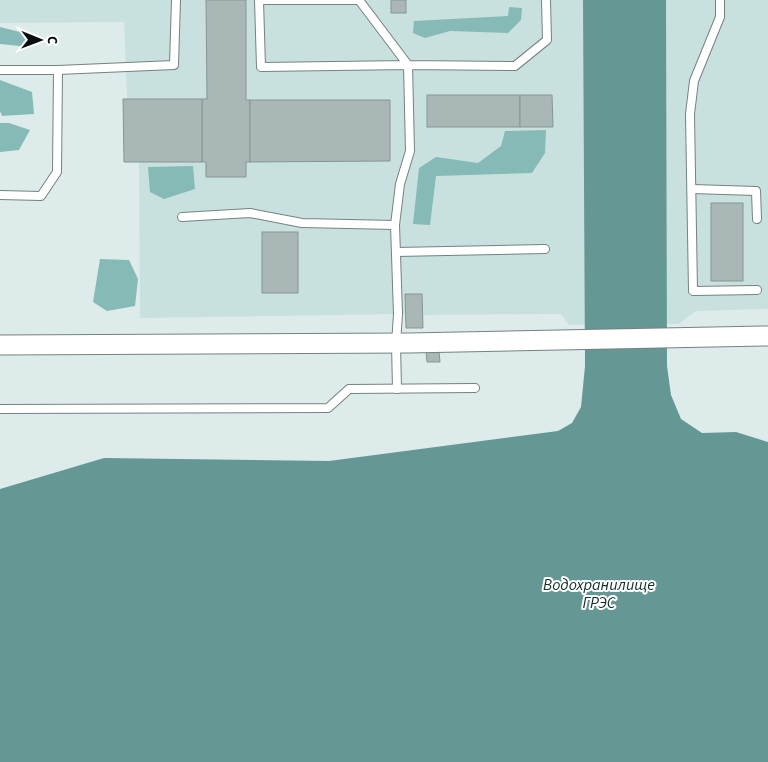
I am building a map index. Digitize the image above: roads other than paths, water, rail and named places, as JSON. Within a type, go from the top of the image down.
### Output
[{"type":"street","points":[[0,345],[396,344],[768,336]]},
{"type":"lane","points":[[0,70],[58,70],[174,65],[176,0]]},
{"type":"lane","points":[[397,389],[396,344],[398,314],[395,225],[400,184],[410,151],[408,65],[359,0],[259,0],[261,67],[408,65],[515,66],[546,40],[546,0]]},
{"type":"lane","points":[[720,0],[720,17],[694,81],[690,114],[693,291],[757,290]]},
{"type":"lane","points":[[0,195],[41,196],[57,172],[58,70]]},
{"type":"lane","points":[[692,189],[756,191],[757,218]]},
{"type":"lane","points":[[182,217],[250,213],[302,223],[395,225]]},
{"type":"lane","points":[[396,252],[545,248]]},
{"type":"lane","points":[[0,409],[328,408],[349,389],[475,388]]},
{"type":"water","name":"Водохранилище ГРЭС","points":[[583,0],[666,0],[667,366],[671,395],[681,419],[702,433],[736,432],[768,442],[768,762],[0,762],[0,489],[104,458],[329,461],[558,431],[572,423],[581,407],[585,366]]}]
